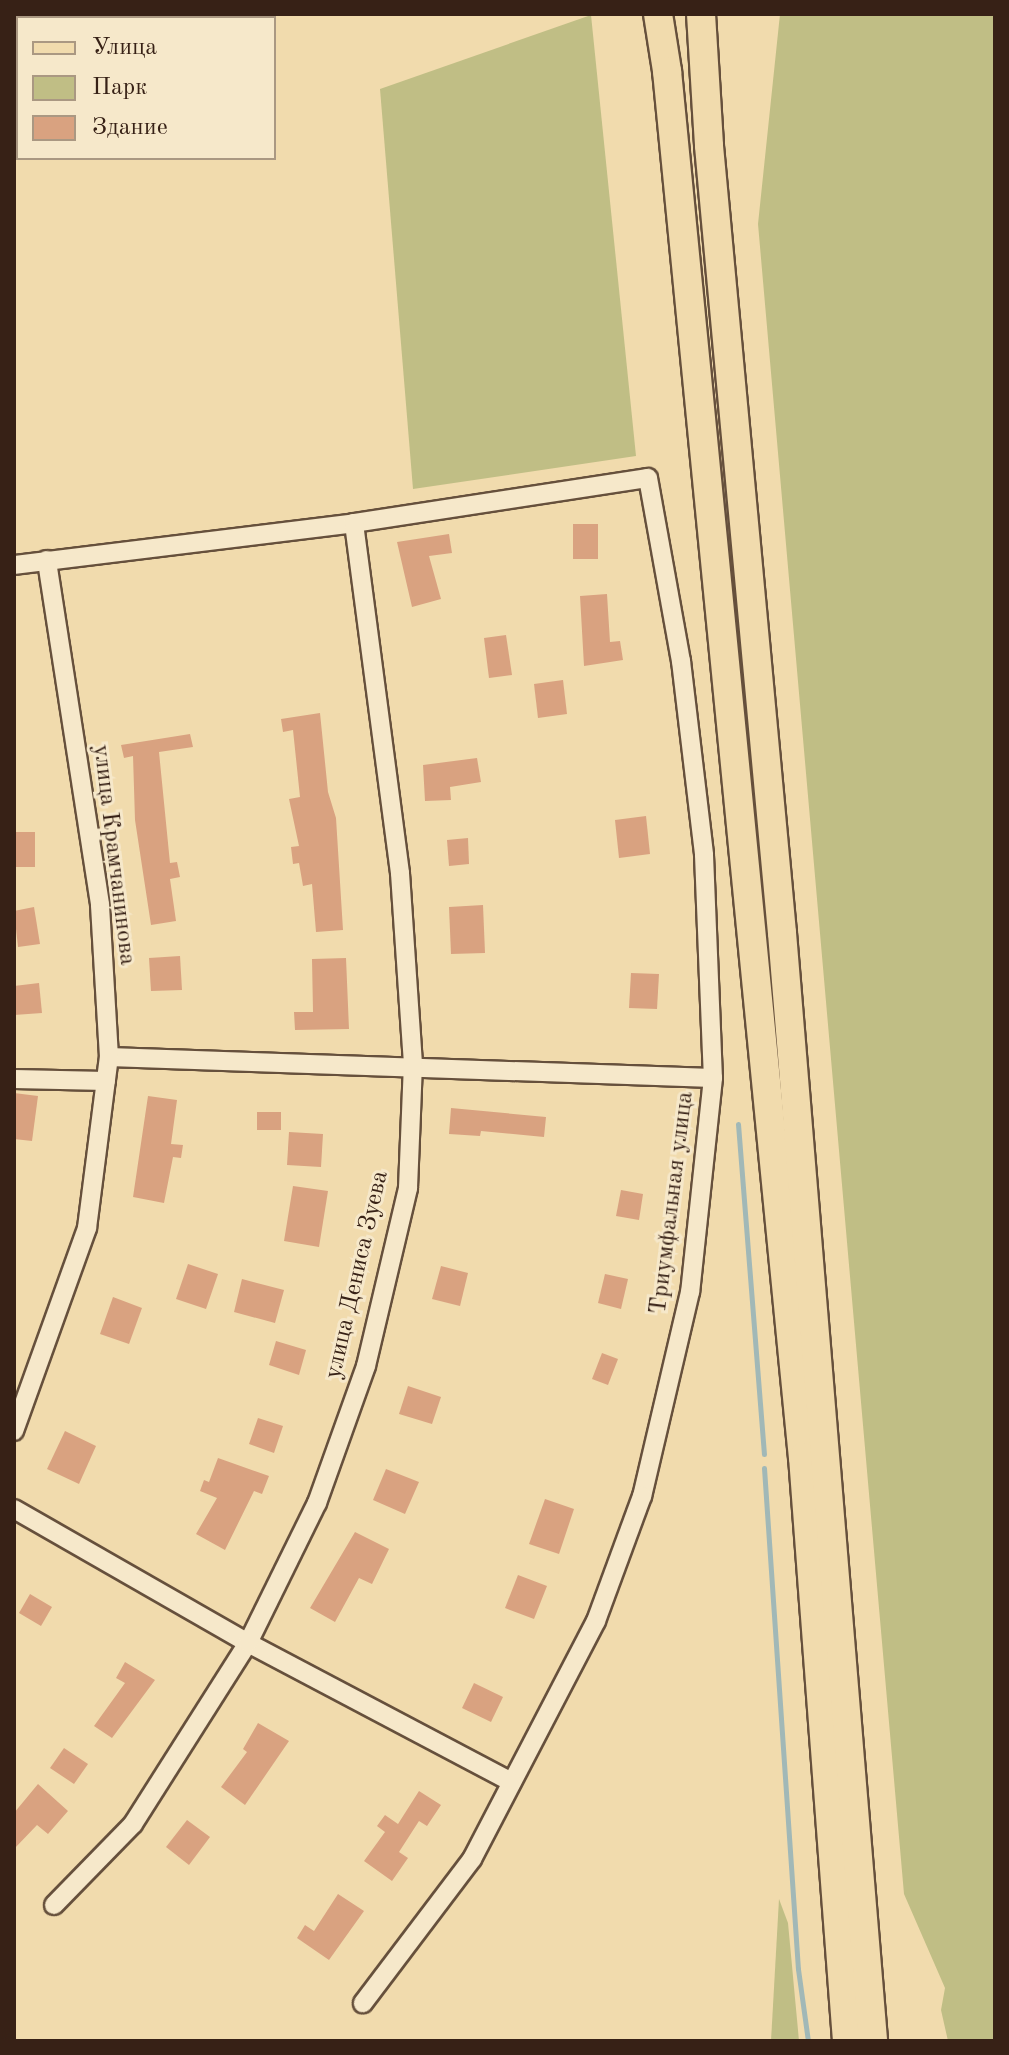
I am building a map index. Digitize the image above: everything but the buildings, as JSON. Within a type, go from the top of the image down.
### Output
[{"type":"main road","points":[[658,14],[667,71],[802,1441],[847,2041]]},
{"type":"main road","points":[[701,14],[707,131],[783,949],[873,2041]]},
{"type":"street","name":"Триумфальная улица","points":[[354,523],[648,478],[681,661],[704,855],[713,1078],[690,1292],[642,1496],[596,1621],[472,1859],[363,2003]]},
{"type":"street","points":[[14,565],[354,523]]},
{"type":"street","name":"улица Дениса Зуева","points":[[54,1905],[133,1824],[248,1643],[317,1503],[366,1366],[408,1188],[413,1064],[400,873],[354,523]]},
{"type":"street","name":"улица Крамчанинова","points":[[14,1431],[87,1228],[109,1057],[100,904],[47,560]]},
{"type":"street","points":[[109,1057],[413,1064],[713,1078]]},
{"type":"street","points":[[14,1079],[106,1081]]},
{"type":"street","points":[[14,1509],[248,1643],[512,1782]]},
{"type":"green space","points":[[780,14],[995,14],[995,2041],[948,2041],[941,2010],[945,1988],[904,1894],[758,224]]},
{"type":"green space","points":[[591,15],[636,456],[413,489],[380,89]]},
{"type":"green space","points":[[779,1899],[788,1923],[799,2041],[771,2041]]},
{"type":"waterway","points":[[738,1124],[764,1454]]},
{"type":"waterway","points":[[764,1468],[798,1969],[808,2041]]}]
